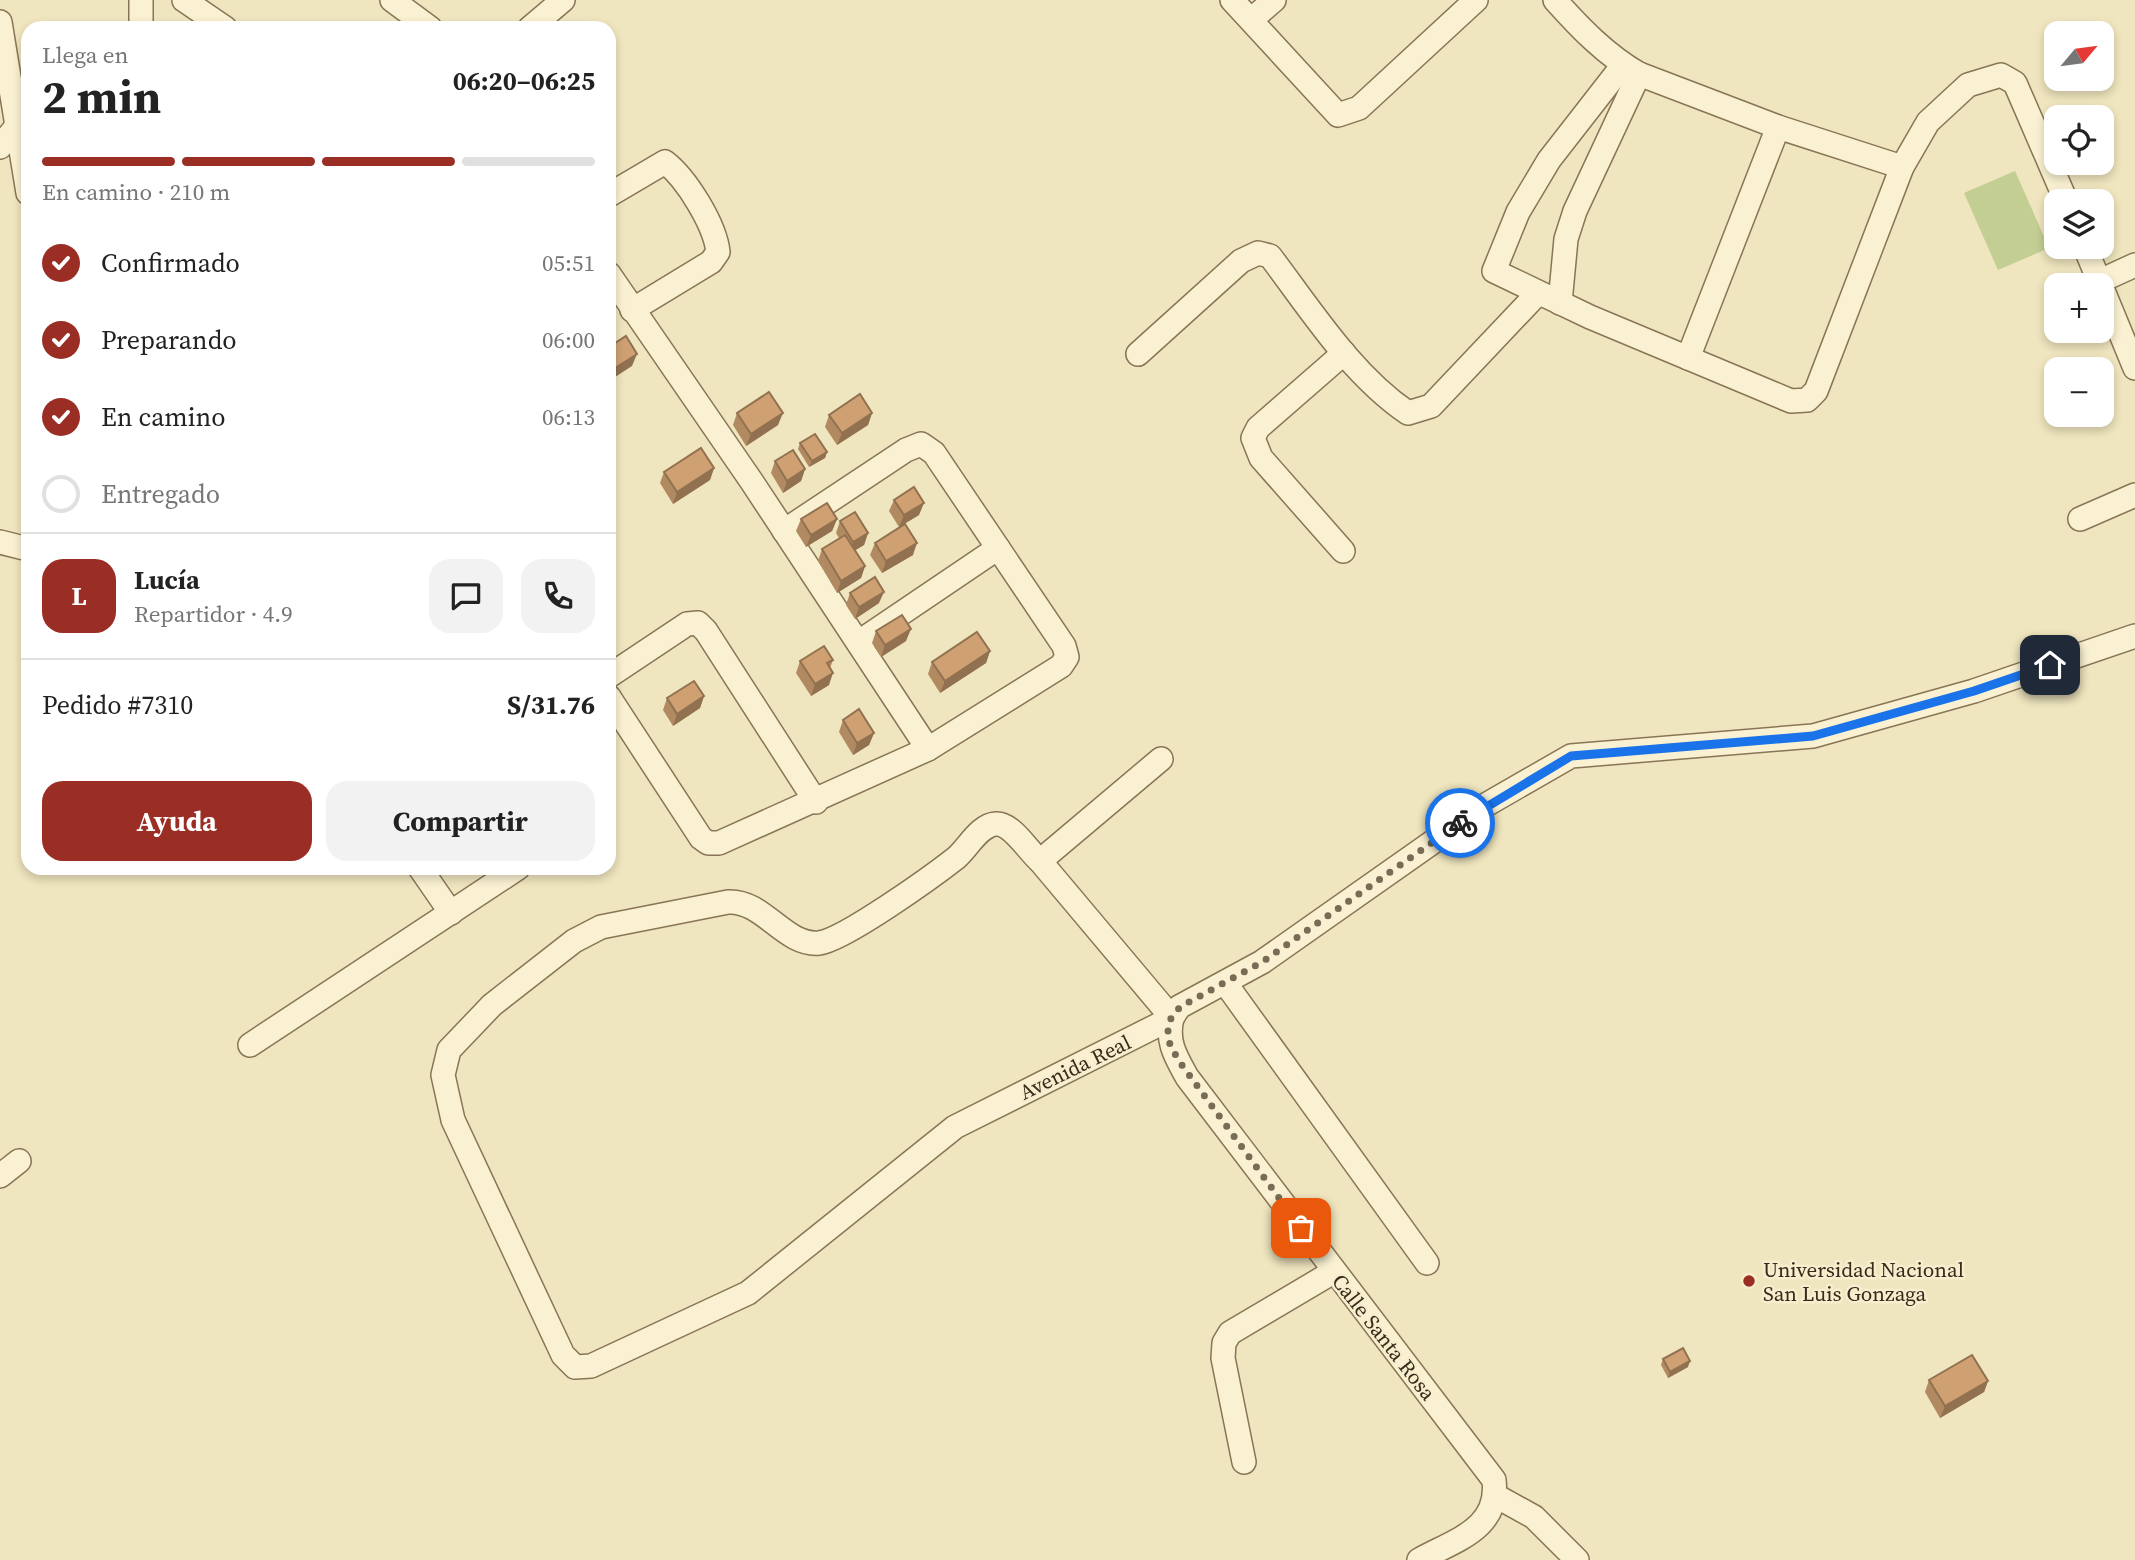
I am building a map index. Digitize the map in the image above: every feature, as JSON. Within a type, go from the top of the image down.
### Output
[{"type":"street","points":[[141,0],[141,21]]},
{"type":"street","points":[[184,0],[215,21]]},
{"type":"street","points":[[392,0],[420,21]]},
{"type":"street","points":[[538,21],[563,0]]},
{"type":"street","points":[[1232,0],[1338,115],[1359,108],[1476,0]]},
{"type":"street","points":[[1251,20],[1273,0]]},
{"type":"street","points":[[1555,0],[1581,30],[1631,70],[1778,127],[1902,167]]},
{"type":"street","points":[[0,22],[21,155]]},
{"type":"street","points":[[1631,70],[1549,160],[1518,212],[1494,271],[1537,294],[1791,401],[1807,400],[1816,391],[1902,167],[1928,122],[1968,85],[2001,75],[2015,83],[2061,189]]},
{"type":"street","points":[[1560,303],[1566,239],[1574,211],[1631,70]]},
{"type":"street","points":[[1688,358],[1778,127]]},
{"type":"street","points":[[0,147],[16,128]]},
{"type":"street","points":[[616,191],[665,162],[676,170],[716,234],[718,252],[711,262],[632,310]]},
{"type":"street","points":[[1138,354],[1241,261],[1258,253],[1270,256],[1344,353],[1390,401],[1408,413],[1431,405],[1537,294]]},
{"type":"street","points":[[2114,275],[2135,265]]},
{"type":"street","points":[[616,285],[859,642],[928,750]]},
{"type":"street","points":[[2114,316],[2135,368]]},
{"type":"street","points":[[1343,551],[1261,458],[1253,438],[1258,428],[1344,353]]},
{"type":"street","points":[[616,708],[701,838],[708,843],[719,843],[928,750],[1060,666],[1067,657],[1064,646],[934,453],[921,444],[906,450],[784,531]]},
{"type":"street","points":[[2080,519],[2135,495]]},
{"type":"street","points":[[0,542],[21,547]]},
{"type":"street","points":[[859,642],[998,548]]},
{"type":"street","points":[[616,671],[687,624],[698,623],[706,631],[816,802]]},
{"type":"street","name":"Avenida Real","points":[[1040,861],[1008,827],[998,824],[986,827],[958,856],[902,897],[840,934],[819,943],[799,939],[754,908],[739,901],[601,927],[574,940],[492,1005],[449,1050],[443,1075],[453,1120],[563,1355],[575,1367],[591,1366],[748,1293],[955,1126],[1171,1018],[1180,1007],[1227,984],[1485,806],[1571,756],[1813,736],[1974,691],[2135,636]]},
{"type":"street","points":[[1161,758],[1040,861],[1171,1018]]},
{"type":"street","points":[[425,875],[452,913]]},
{"type":"street","points":[[250,1045],[508,875]]},
{"type":"street","points":[[1227,984],[1427,1263]]},
{"type":"street","name":"Calle Santa Rosa","points":[[1171,1018],[1168,1031],[1170,1045],[1187,1077],[1494,1480],[1496,1496]]},
{"type":"street","points":[[0,1176],[19,1161]]},
{"type":"street","points":[[1244,1462],[1223,1358],[1224,1343],[1230,1333],[1333,1272]]},
{"type":"street","points":[[1419,1560],[1480,1526],[1492,1512],[1496,1496],[1534,1517],[1577,1560]]},
{"type":"green space","points":[[2015,171],[2044,237],[2044,250],[1998,270],[1964,193]]},
{"type":"building","points":[[626,336],[637,354],[616,368],[616,342]]},
{"type":"building","points":[[769,392],[783,413],[751,434],[737,413]]},
{"type":"building","points":[[860,394],[872,413],[842,433],[829,415]]},
{"type":"building","points":[[815,434],[827,452],[812,461],[800,443]]},
{"type":"building","points":[[701,448],[714,468],[677,492],[664,472]]},
{"type":"building","points":[[793,450],[805,469],[787,481],[775,461]]},
{"type":"building","points":[[914,487],[924,503],[904,515],[894,500]]},
{"type":"building","points":[[827,503],[837,519],[811,535],[801,519]]},
{"type":"building","points":[[855,512],[868,533],[853,542],[840,521]]},
{"type":"building","points":[[905,524],[917,543],[886,561],[875,543]]},
{"type":"building","points":[[845,535],[865,566],[841,581],[822,549]]},
{"type":"building","points":[[875,577],[884,592],[859,607],[850,593]]},
{"type":"building","points":[[902,615],[911,629],[885,645],[876,631]]},
{"type":"building","points":[[977,632],[990,651],[945,681],[932,662]]},
{"type":"building","points":[[824,646],[833,660],[827,663],[833,673],[815,684],[800,661]]},
{"type":"building","points":[[694,681],[704,696],[677,714],[667,698]]},
{"type":"building","points":[[859,709],[874,733],[857,743],[843,720]]},
{"type":"building","points":[[1683,1348],[1690,1361],[1670,1372],[1663,1359]]},
{"type":"building","points":[[1972,1355],[1988,1381],[1945,1406],[1929,1380]]},
{"type":"way so far","points":[[1301,1228],[1187,1077],[1170,1045],[1168,1031],[1171,1018],[1180,1007],[1227,984],[1262,962],[1460,823]]},
{"type":"place","name":"Universidad Nacional San Luis Gonzaga","points":[[1749,1281]]},
{"type":"route","points":[[1460,823],[1571,756],[1813,736],[1974,691],[2050,665]]}]
